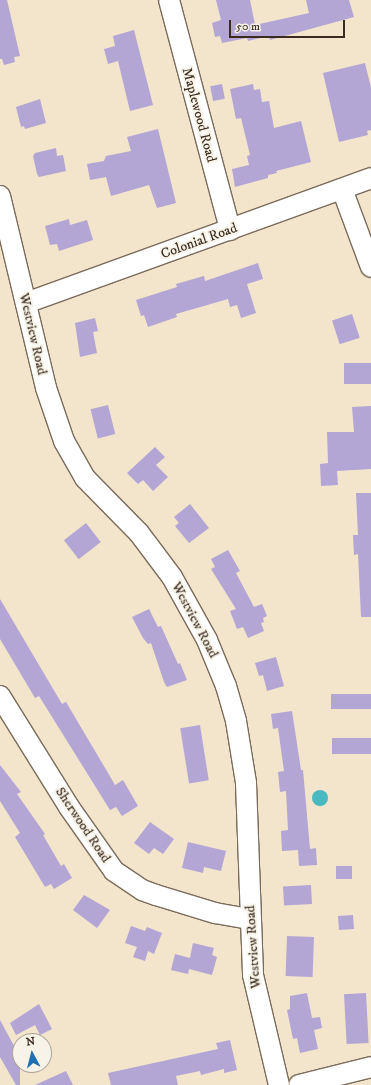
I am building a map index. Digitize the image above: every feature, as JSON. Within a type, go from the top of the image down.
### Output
[{"type":"street","name":"Maplewood Road","points":[[169,0],[230,230]]},
{"type":"street","name":"Colonial Road","points":[[26,303],[371,178]]},
{"type":"street","points":[[342,189],[371,267]]},
{"type":"street","name":"Westview Road","points":[[0,196],[46,388],[72,459],[85,478],[158,555],[192,610],[218,665],[236,721],[243,756],[248,806],[250,919],[256,995],[279,1085]]},
{"type":"street","name":"Sherwood Road","points":[[0,696],[69,807],[114,871],[142,890],[156,896],[215,913],[250,919]]},
{"type":"street","points":[[299,1085],[371,1067]]},
{"type":"water","points":[[317,790],[323,790],[328,795],[326,804],[323,806],[317,806],[312,801],[312,795]]},
{"type":"building","points":[[0,0],[7,0],[20,56],[14,57],[15,62],[4,65],[2,59],[0,59]]},
{"type":"building","points":[[216,0],[250,0],[255,25],[309,13],[306,0],[349,0],[354,17],[270,40],[269,36],[248,41],[247,38],[222,43],[220,36],[215,37],[212,23],[221,20]]},
{"type":"building","points":[[134,30],[153,105],[130,111],[118,61],[108,64],[104,49],[115,46],[113,36]]},
{"type":"building","points":[[365,63],[371,88],[371,130],[367,131],[368,135],[339,142],[323,73]]},
{"type":"building","points":[[222,84],[225,99],[213,101],[210,86]]},
{"type":"building","points":[[253,84],[254,90],[260,89],[262,102],[269,101],[274,128],[301,121],[311,162],[276,171],[277,173],[268,175],[268,178],[235,187],[232,169],[249,165],[247,156],[250,155],[241,118],[236,119],[230,89]]},
{"type":"building","points":[[40,99],[46,123],[25,129],[24,126],[21,127],[16,107]]},
{"type":"building","points":[[158,129],[176,203],[157,208],[149,185],[111,196],[106,177],[90,180],[87,164],[104,161],[106,156],[131,151],[127,137]]},
{"type":"building","points":[[56,148],[57,156],[63,155],[66,171],[39,177],[33,156],[35,153]]},
{"type":"building","points":[[69,219],[70,225],[87,220],[93,240],[59,251],[57,244],[50,245],[45,226]]},
{"type":"building","points":[[258,263],[263,279],[247,284],[256,313],[241,318],[237,305],[230,307],[228,299],[176,314],[177,317],[148,327],[144,315],[141,316],[136,300],[177,287],[176,284],[204,276],[205,281]]},
{"type":"building","points":[[352,314],[360,338],[340,344],[332,320]]},
{"type":"building","points":[[95,318],[98,331],[93,332],[97,353],[80,357],[75,323]]},
{"type":"building","points":[[344,363],[371,363],[371,384],[344,384]]},
{"type":"building","points":[[108,405],[115,434],[98,438],[91,409]]},
{"type":"building","points":[[371,406],[371,469],[337,471],[338,485],[321,486],[320,464],[328,463],[327,432],[354,432],[352,407]]},
{"type":"building","points":[[155,447],[165,457],[156,465],[168,477],[153,491],[143,480],[138,484],[127,473]]},
{"type":"building","points":[[356,493],[371,493],[371,617],[361,617],[358,554],[354,555],[353,535],[358,535]]},
{"type":"building","points":[[190,504],[209,528],[189,543],[175,526],[179,523],[174,517]]},
{"type":"building","points":[[86,523],[101,542],[79,559],[64,540]]},
{"type":"building","points":[[228,550],[240,571],[236,573],[254,607],[262,604],[267,616],[263,618],[264,622],[261,623],[264,631],[248,638],[243,627],[237,629],[230,611],[236,609],[211,569],[215,567],[211,559]]},
{"type":"building","points":[[0,599],[62,704],[66,702],[115,785],[123,780],[138,806],[122,816],[116,807],[110,810],[39,696],[35,698],[0,639]]},
{"type":"building","points":[[149,609],[158,627],[161,626],[187,680],[167,687],[164,682],[151,643],[148,644],[143,638],[132,617]]},
{"type":"building","points":[[276,657],[284,686],[267,691],[263,675],[259,676],[255,663]]},
{"type":"building","points":[[331,694],[371,694],[371,709],[331,709]]},
{"type":"building","points":[[292,711],[301,770],[303,770],[310,849],[316,848],[317,865],[299,866],[298,850],[282,851],[281,831],[288,830],[286,791],[280,792],[278,772],[284,771],[278,728],[273,729],[271,714]]},
{"type":"building","points":[[200,725],[209,780],[189,783],[180,728]]},
{"type":"building","points":[[332,738],[371,738],[371,754],[332,754]]},
{"type":"building","points":[[0,765],[21,792],[17,794],[45,834],[43,835],[61,866],[64,864],[72,878],[54,889],[51,884],[45,887],[15,837],[20,833],[0,801]]},
{"type":"building","points":[[150,822],[174,839],[163,854],[154,848],[149,854],[134,843]]},
{"type":"building","points":[[188,842],[226,851],[221,871],[204,867],[203,873],[182,868]]},
{"type":"building","points":[[336,866],[352,866],[352,879],[336,879]]},
{"type":"building","points":[[311,885],[312,904],[284,905],[283,886]]},
{"type":"building","points":[[84,895],[110,910],[97,928],[73,910]]},
{"type":"building","points":[[353,915],[354,929],[339,930],[338,916]]},
{"type":"building","points":[[131,926],[145,931],[147,927],[162,933],[154,954],[148,951],[145,961],[133,957],[137,947],[125,943]]},
{"type":"building","points":[[287,936],[314,937],[313,977],[286,976]]},
{"type":"building","points":[[193,943],[214,948],[212,955],[217,957],[212,975],[189,969],[188,974],[171,970],[175,954],[190,958]]},
{"type":"building","points":[[307,993],[312,1018],[320,1017],[322,1028],[314,1030],[318,1049],[300,1053],[297,1038],[293,1039],[287,1010],[290,1009],[290,996]]},
{"type":"building","points":[[366,993],[369,1043],[347,1044],[344,994]]},
{"type":"building","points":[[39,1004],[52,1029],[44,1033],[39,1033],[35,1025],[20,1033],[15,1033],[10,1023]]},
{"type":"building","points":[[0,1020],[12,1042],[12,1073],[20,1073],[20,1085],[16,1085],[0,1057]]},
{"type":"building","points":[[230,1040],[237,1070],[224,1073],[224,1069],[201,1075],[200,1071],[176,1076],[178,1085],[111,1085],[108,1073],[218,1049],[216,1043]]},
{"type":"building","points":[[66,1071],[73,1085],[35,1085]]}]
